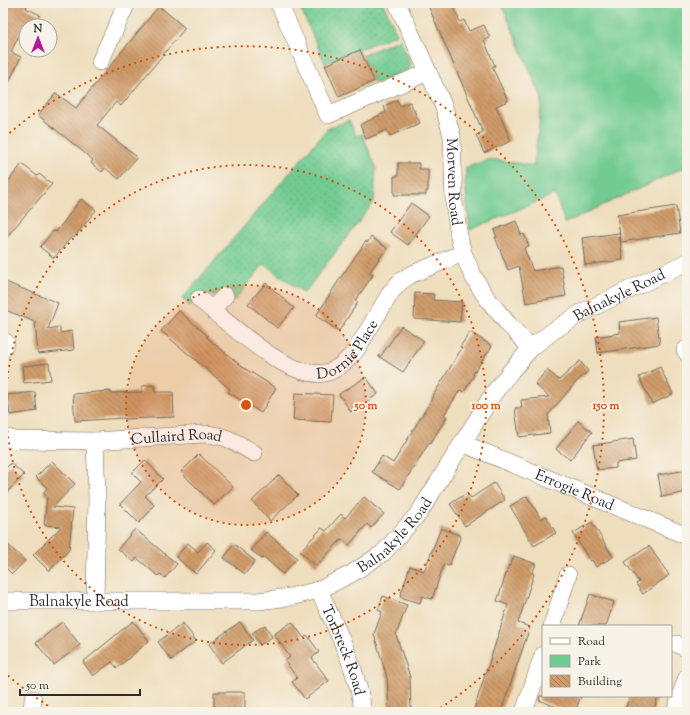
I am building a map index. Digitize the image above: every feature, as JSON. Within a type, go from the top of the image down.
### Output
[{"type":"street","points":[[100,62],[127,3]]},
{"type":"street","points":[[279,3],[328,115],[428,72]]},
{"type":"street","name":"Morven Road","points":[[397,3],[444,107],[452,136],[454,202],[463,253],[486,297],[508,324],[531,348]]},
{"type":"street","name":"Dornie Place","points":[[225,296],[206,304],[268,355],[285,365],[316,374],[326,373],[340,366],[349,359],[356,350],[390,292],[400,282],[410,275],[463,253]]},
{"type":"street","name":"Balnakyle Road","points":[[3,601],[258,601],[290,598],[319,590],[351,574],[383,553],[419,513],[493,394],[531,348],[553,331],[581,314],[687,262]]},
{"type":"street","points":[[3,341],[6,342],[3,349]]},
{"type":"street","name":"Cullaird Road","points":[[3,437],[15,440],[95,441],[204,434],[218,435],[230,439],[254,453]]},
{"type":"street","points":[[95,441],[97,498],[95,601]]},
{"type":"street","name":"Errogie Road","points":[[462,443],[687,536]]},
{"type":"street","points":[[552,625],[568,575]]},
{"type":"street","name":"Torbreck Road","points":[[319,590],[354,671],[361,694],[363,712]]},
{"type":"street","points":[[524,712],[542,658]]},
{"type":"street","points":[[675,712],[687,677]]},
{"type":"green space","points":[[298,3],[383,3],[397,34],[325,63]]},
{"type":"green space","points":[[501,3],[687,3],[687,166],[565,223],[555,194],[470,230],[465,186],[466,167],[491,159],[534,166],[542,98]]},
{"type":"green space","points":[[400,39],[411,64],[409,69],[375,84],[363,55]]},
{"type":"green space","points":[[349,120],[356,136],[362,134],[376,167],[374,202],[304,293],[264,264],[234,301],[222,291],[213,295],[208,295],[203,292],[190,307],[182,299],[327,129]]},
{"type":"building","points":[[10,3],[28,3],[26,8],[40,15],[38,18],[18,18],[18,37],[11,52],[18,56],[18,58],[21,58],[3,94],[3,17]]},
{"type":"building","points":[[427,3],[452,3],[460,22],[464,20],[469,31],[484,25],[490,38],[484,40],[495,66],[492,67],[508,101],[496,106],[511,141],[484,153],[476,135],[483,132]]},
{"type":"building","points":[[159,6],[185,28],[121,106],[116,102],[97,125],[137,157],[119,179],[105,168],[102,172],[91,163],[93,160],[38,115],[56,93],[76,108]]},
{"type":"building","points":[[360,50],[374,81],[339,97],[325,65]]},
{"type":"building","points":[[397,100],[400,106],[410,102],[420,123],[390,136],[387,130],[366,139],[360,125],[386,112],[384,106]]},
{"type":"building","points":[[398,163],[419,163],[419,169],[428,169],[428,191],[426,191],[426,195],[394,195],[394,176],[398,176]]},
{"type":"building","points":[[22,164],[37,176],[39,174],[52,184],[3,241],[3,188]]},
{"type":"building","points":[[81,199],[96,210],[74,238],[72,236],[54,258],[40,247],[53,231],[56,232]]},
{"type":"building","points":[[411,203],[429,216],[408,245],[390,232]]},
{"type":"building","points":[[676,206],[680,233],[621,242],[617,215]]},
{"type":"building","points":[[516,221],[521,235],[524,234],[529,246],[524,248],[533,271],[561,266],[566,296],[526,303],[519,266],[508,270],[495,237],[497,237],[494,230]]},
{"type":"building","points":[[619,233],[623,260],[585,265],[582,238]]},
{"type":"building","points":[[371,237],[387,248],[369,273],[373,275],[355,301],[358,302],[339,331],[316,316],[366,241],[367,243]]},
{"type":"building","points":[[3,281],[58,303],[48,329],[60,327],[60,333],[72,331],[74,350],[38,354],[35,322],[3,309]]},
{"type":"building","points":[[266,283],[294,308],[277,328],[248,304]]},
{"type":"building","points":[[415,293],[434,294],[433,300],[462,302],[460,322],[414,319]]},
{"type":"building","points":[[179,311],[208,336],[206,337],[244,368],[276,388],[261,413],[228,392],[230,389],[161,331]]},
{"type":"building","points":[[656,317],[660,344],[598,353],[596,337],[620,333],[619,322]]},
{"type":"building","points":[[401,326],[424,341],[403,372],[378,356],[381,356]]},
{"type":"building","points":[[470,332],[492,346],[473,374],[474,375],[464,392],[460,390],[444,415],[447,417],[400,489],[372,472],[382,456],[393,463],[462,348],[460,347]]},
{"type":"building","points":[[580,361],[588,371],[576,382],[548,415],[550,433],[519,437],[515,408],[522,408],[521,400],[549,397],[535,384],[547,370],[559,380]]},
{"type":"building","points":[[49,363],[51,380],[24,383],[22,366]]},
{"type":"building","points":[[660,367],[673,394],[652,404],[639,377]]},
{"type":"building","points":[[366,377],[378,394],[351,412],[339,394]]},
{"type":"building","points":[[154,385],[155,392],[173,392],[174,417],[75,421],[73,394],[110,391],[110,393],[142,392],[142,386]]},
{"type":"building","points":[[35,392],[37,411],[10,415],[7,395]]},
{"type":"building","points":[[295,393],[333,395],[331,422],[293,420]]},
{"type":"building","points":[[578,421],[592,432],[570,460],[556,449]]},
{"type":"building","points":[[633,439],[636,460],[616,463],[616,468],[597,470],[593,445]]},
{"type":"building","points":[[199,454],[233,487],[214,505],[181,472]]},
{"type":"building","points":[[145,460],[163,479],[145,496],[154,505],[139,523],[120,504],[141,482],[132,473]]},
{"type":"building","points":[[52,461],[75,484],[53,507],[73,509],[69,550],[49,571],[33,555],[61,527],[44,525],[47,497],[43,493],[47,488],[36,477]]},
{"type":"building","points":[[11,463],[24,475],[3,496],[3,471]]},
{"type":"building","points":[[687,470],[687,492],[662,497],[658,475]]},
{"type":"building","points":[[279,475],[298,495],[270,521],[252,501]]},
{"type":"building","points":[[494,483],[505,500],[465,526],[450,504],[467,493],[471,498]]},
{"type":"building","points":[[527,496],[541,519],[546,516],[556,533],[534,546],[510,506]]},
{"type":"building","points":[[364,497],[384,514],[371,528],[367,524],[349,545],[342,539],[316,566],[300,551],[322,528],[326,531],[341,514],[345,518]]},
{"type":"building","points":[[592,522],[613,557],[596,567],[592,560],[590,561],[573,533]]},
{"type":"building","points":[[441,528],[461,536],[449,566],[444,564],[432,599],[422,596],[420,603],[400,597],[410,566],[424,571]]},
{"type":"building","points":[[135,529],[177,564],[165,578],[160,574],[158,576],[137,558],[134,562],[118,549]]},
{"type":"building","points":[[266,532],[297,558],[283,574],[264,557],[262,559],[251,550]]},
{"type":"building","points":[[3,540],[25,561],[12,574],[3,565]]},
{"type":"building","points":[[207,542],[216,550],[196,574],[176,557],[188,543],[198,552]]},
{"type":"building","points":[[234,544],[255,561],[245,574],[224,558]]},
{"type":"building","points":[[649,546],[669,575],[643,594],[636,584],[639,582],[625,562]]},
{"type":"building","points":[[514,556],[536,564],[518,623],[530,627],[501,712],[473,712],[508,605],[497,601],[509,565],[510,566]]},
{"type":"building","points":[[590,594],[614,602],[606,625],[579,625]]},
{"type":"building","points":[[383,596],[407,605],[396,635],[410,677],[411,712],[389,712],[387,678],[374,634],[382,612],[378,610]]},
{"type":"building","points":[[133,621],[149,641],[117,668],[112,662],[93,676],[83,662]]},
{"type":"building","points":[[62,622],[80,645],[54,665],[36,643]]},
{"type":"building","points":[[240,622],[253,640],[222,663],[209,644]]},
{"type":"building","points":[[292,622],[304,638],[307,635],[319,652],[312,658],[329,681],[305,699],[292,682],[297,678],[285,661],[290,657],[274,634]]},
{"type":"building","points":[[183,623],[196,641],[171,660],[158,642]]},
{"type":"building","points":[[265,625],[272,637],[260,645],[252,633]]},
{"type":"building","points":[[214,692],[245,692],[245,712],[214,712]]},
{"type":"building","points":[[540,696],[581,697],[575,712],[569,712],[539,700]]},
{"type":"building","points":[[630,697],[658,697],[653,712],[624,712]]}]
